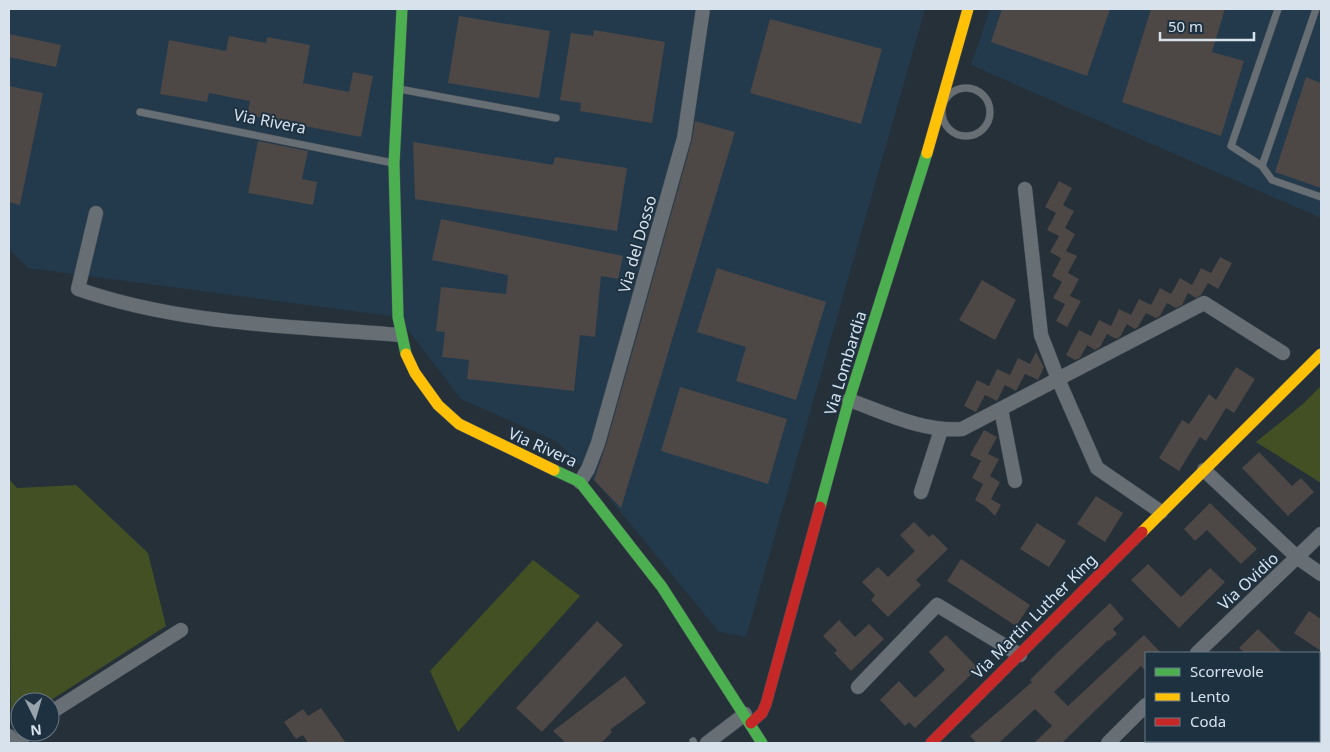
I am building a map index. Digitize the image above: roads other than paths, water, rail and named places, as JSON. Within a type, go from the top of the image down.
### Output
[{"type":"street","name":"Via Rivera","points":[[402,9],[396,89],[394,163],[400,335],[415,373],[429,394],[449,416],[471,432],[580,482],[662,587],[762,743]]},
{"type":"street","name":"Via del Dosso","points":[[580,482],[598,443],[684,138],[703,9]]},
{"type":"street","name":"Via Lombardia","points":[[748,719],[762,713],[766,704],[849,400],[942,105],[968,9]]},
{"type":"street","points":[[1025,189],[1041,335],[1058,379],[1097,468],[1161,512]]},
{"type":"street","points":[[96,213],[78,289],[102,297],[200,318],[400,335]]},
{"type":"street","points":[[849,400],[919,426],[941,430],[962,428],[1204,303],[1282,353]]},
{"type":"street","name":"Via Martin Luther King","points":[[931,743],[1321,354]]},
{"type":"street","points":[[1001,409],[1015,481]]},
{"type":"street","points":[[921,492],[941,430]]},
{"type":"street","points":[[1204,470],[1298,558],[1321,574]]},
{"type":"street","name":"Via Ovidio","points":[[1200,652],[1321,534]]},
{"type":"street","points":[[858,687],[937,605],[1020,655]]},
{"type":"street","points":[[60,707],[181,630]]},
{"type":"street","points":[[1108,743],[1145,706]]},
{"type":"street","points":[[707,743],[748,719]]},
{"type":"street","points":[[9,736],[18,743]]},
{"type":"lane","points":[[1278,9],[1231,146],[1262,166],[1272,180],[1321,197]]},
{"type":"lane","points":[[1262,166],[1316,9]]},
{"type":"lane","points":[[968,88],[982,94],[988,100],[990,116],[982,130],[976,135],[960,136],[947,128],[943,121],[942,105],[952,92],[968,88]]},
{"type":"lane","points":[[396,89],[556,118]]},
{"type":"lane","name":"Via Rivera","points":[[140,112],[394,163]]}]
